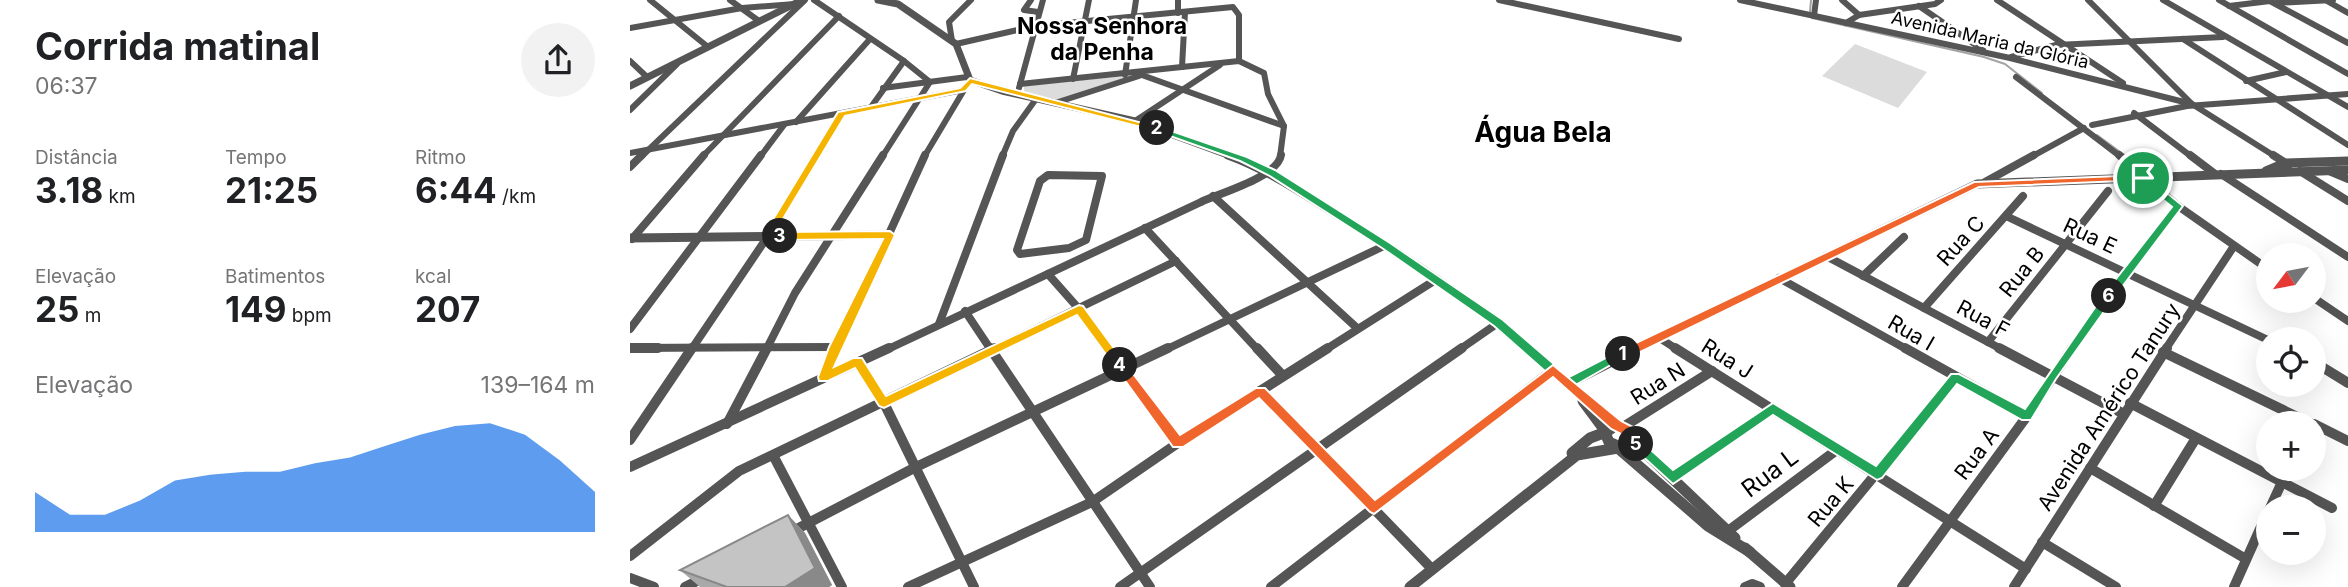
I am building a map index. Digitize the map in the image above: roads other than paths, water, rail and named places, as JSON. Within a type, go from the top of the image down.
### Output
[{"type":"street","points":[[650,0],[708,47]]},
{"type":"street","points":[[730,0],[759,21]]},
{"type":"street","points":[[814,0],[904,61],[930,82]]},
{"type":"street","points":[[878,0],[898,4],[954,43],[1035,26],[1233,7],[1240,20],[1239,61]]},
{"type":"street","points":[[898,4],[906,0]]},
{"type":"street","points":[[824,377],[835,347],[890,235],[928,149],[968,79],[949,22],[971,0]]},
{"type":"street","points":[[1031,0],[1024,10],[1038,12]]},
{"type":"street","points":[[1019,94],[1043,0]]},
{"type":"street","points":[[1073,79],[1089,0]]},
{"type":"street","points":[[1125,75],[1136,0]]},
{"type":"street","points":[[1178,0],[1178,13]]},
{"type":"street","points":[[1219,0],[1220,8]]},
{"type":"street","points":[[1499,0],[1679,39]]},
{"type":"street","name":"Avenida Maria da Glória","points":[[1740,0],[2010,58],[2192,104]]},
{"type":"street","points":[[1767,6],[1776,0]]},
{"type":"street","points":[[1814,16],[1816,0]]},
{"type":"street","points":[[1843,0],[1859,15]]},
{"type":"street","points":[[1889,0],[1899,9]]},
{"type":"street","points":[[1846,23],[1859,15],[1939,3],[1941,0]]},
{"type":"street","points":[[1997,0],[2125,85]]},
{"type":"street","points":[[2088,0],[2132,41],[2192,104],[2348,201]]},
{"type":"street","points":[[2163,0],[2348,107]]},
{"type":"street","points":[[2219,0],[2348,74]]},
{"type":"street","points":[[2229,6],[2271,1],[2328,0],[2348,13]]},
{"type":"street","points":[[630,28],[742,8],[801,1]]},
{"type":"street","points":[[630,86],[801,1]]},
{"type":"street","points":[[630,167],[801,1]]},
{"type":"street","points":[[2271,1],[2348,43]]},
{"type":"street","points":[[1919,6],[1989,54]]},
{"type":"street","points":[[1182,67],[1185,12]]},
{"type":"street","points":[[631,239],[719,137],[839,16]]},
{"type":"street","points":[[2010,58],[2037,49],[2065,45],[2223,37]]},
{"type":"street","points":[[796,122],[870,39]]},
{"type":"street","points":[[2183,39],[2348,145]]},
{"type":"street","points":[[630,61],[647,77]]},
{"type":"street","points":[[871,107],[904,61]]},
{"type":"street","points":[[630,467],[727,425],[1213,196],[1271,172],[1280,161],[1284,126],[1268,94],[1264,73],[1239,61],[1140,74],[1020,84]]},
{"type":"street","points":[[630,110],[679,62]]},
{"type":"street","points":[[1135,121],[1222,64]]},
{"type":"street","points":[[2246,81],[2286,72]]},
{"type":"street","points":[[1055,103],[1140,74],[1284,126]]},
{"type":"street","points":[[2016,77],[2123,158],[2178,206],[2256,261]]},
{"type":"street","points":[[883,88],[968,79],[1036,99],[1135,121],[1243,159],[1271,172],[1386,245],[1499,323],[1615,428],[1630,432],[1633,441],[1788,585]]},
{"type":"street","points":[[727,425],[795,293],[930,82]]},
{"type":"street","points":[[630,153],[963,90]]},
{"type":"street","points":[[2092,125],[2134,113],[2192,104],[2348,94]]},
{"type":"street","points":[[939,324],[1013,131],[1036,99]]},
{"type":"street","points":[[2134,113],[2218,174],[2348,257]]},
{"type":"street","points":[[630,440],[768,236],[841,114]]},
{"type":"street","points":[[630,329],[785,125]]},
{"type":"street","points":[[1572,387],[1658,337],[1985,182],[2083,129]]},
{"type":"street","points":[[2261,174],[2285,163],[2348,160]]},
{"type":"street","points":[[1985,182],[2348,170]]},
{"type":"street","points":[[2329,171],[2348,180]]},
{"type":"street","points":[[1048,175],[1101,175],[1086,240],[1074,247],[1059,250],[1020,254],[1017,251],[1041,179],[1048,175]]},
{"type":"street","name":"Rua B","points":[[1987,342],[2108,191]]},
{"type":"street","points":[[1213,196],[1310,282],[1357,328]]},
{"type":"street","name":"Rua C","points":[[1924,308],[2023,196]]},
{"type":"street","name":"Rua A","points":[[1902,587],[2027,416],[2052,376],[2127,272],[2178,206]]},
{"type":"street","name":"Rua E","points":[[2006,216],[2256,334]]},
{"type":"street","points":[[1145,228],[1283,376]]},
{"type":"street","points":[[631,239],[890,235]]},
{"type":"street","points":[[1863,275],[1904,237]]},
{"type":"street","points":[[783,537],[916,467],[1386,245]]},
{"type":"street","name":"Avenida Américo Tanury","points":[[2014,587],[2130,403],[2234,246]]},
{"type":"street","points":[[1059,250],[1060,267]]},
{"type":"street","name":"Rua F","points":[[1826,256],[2124,414]]},
{"type":"street","points":[[630,556],[731,476],[1176,261]]},
{"type":"street","points":[[1048,274],[1079,309],[1178,443]]},
{"type":"street","name":"Rua I","points":[[1779,278],[2027,416]]},
{"type":"street","points":[[908,587],[1092,502],[1178,443],[1437,279]]},
{"type":"street","points":[[2326,306],[2348,321]]},
{"type":"street","points":[[965,311],[993,349],[1032,414],[1150,587]]},
{"type":"street","points":[[1121,587],[1315,448],[1499,323]]},
{"type":"street","name":"Rua J","points":[[1658,337],[2026,569]]},
{"type":"street","points":[[630,348],[835,347]]},
{"type":"street","points":[[2163,352],[2286,411]]},
{"type":"street","points":[[858,362],[884,403],[974,587]]},
{"type":"street","points":[[2326,369],[2348,383]]},
{"type":"street","points":[[1271,587],[1553,370]]},
{"type":"street","name":"Rua N","points":[[1615,428],[1712,371]]},
{"type":"street","name":"Rua K","points":[[1788,585],[1955,378]]},
{"type":"street","points":[[1260,391],[1432,569]]},
{"type":"street","points":[[2130,403],[2332,508]]},
{"type":"street","points":[[1673,478],[1773,408]]},
{"type":"street","points":[[1615,428],[1606,439],[1708,526],[1749,551]]},
{"type":"street","points":[[1410,587],[1552,473],[1590,438],[1615,428]]},
{"type":"street","points":[[2326,430],[2348,440]]},
{"type":"street","points":[[2154,506],[2196,438]]},
{"type":"street","points":[[1552,473],[1584,452],[1625,448],[1633,441]]},
{"type":"street","name":"Rua L","points":[[1728,531],[1838,449]]},
{"type":"street","points":[[774,457],[841,587]]},
{"type":"street","points":[[2090,468],[2246,559]]},
{"type":"street","points":[[2276,495],[2282,482]]},
{"type":"street","points":[[2234,587],[2256,537]]},
{"type":"street","points":[[2042,542],[2116,587]]},
{"type":"street","points":[[685,587],[710,574]]},
{"type":"street","points":[[630,578],[654,587]]},
{"type":"street","points":[[1745,587],[1752,584],[1760,587]]},
{"type":"waterway","points":[[1810,12],[1811,0]]},
{"type":"waterway","points":[[1812,18],[1984,57],[2005,64],[2042,93]]},
{"type":"waterway","points":[[2097,135],[2127,157]]},
{"type":"waterway","points":[[2124,155],[2149,173]]},
{"type":"waterway","points":[[2157,182],[2164,187]]},
{"type":"district","name":"Nossa Senhora da Penha","points":[[1102,39]]},
{"type":"district","name":"Água Bela","points":[[1543,132]]}]
